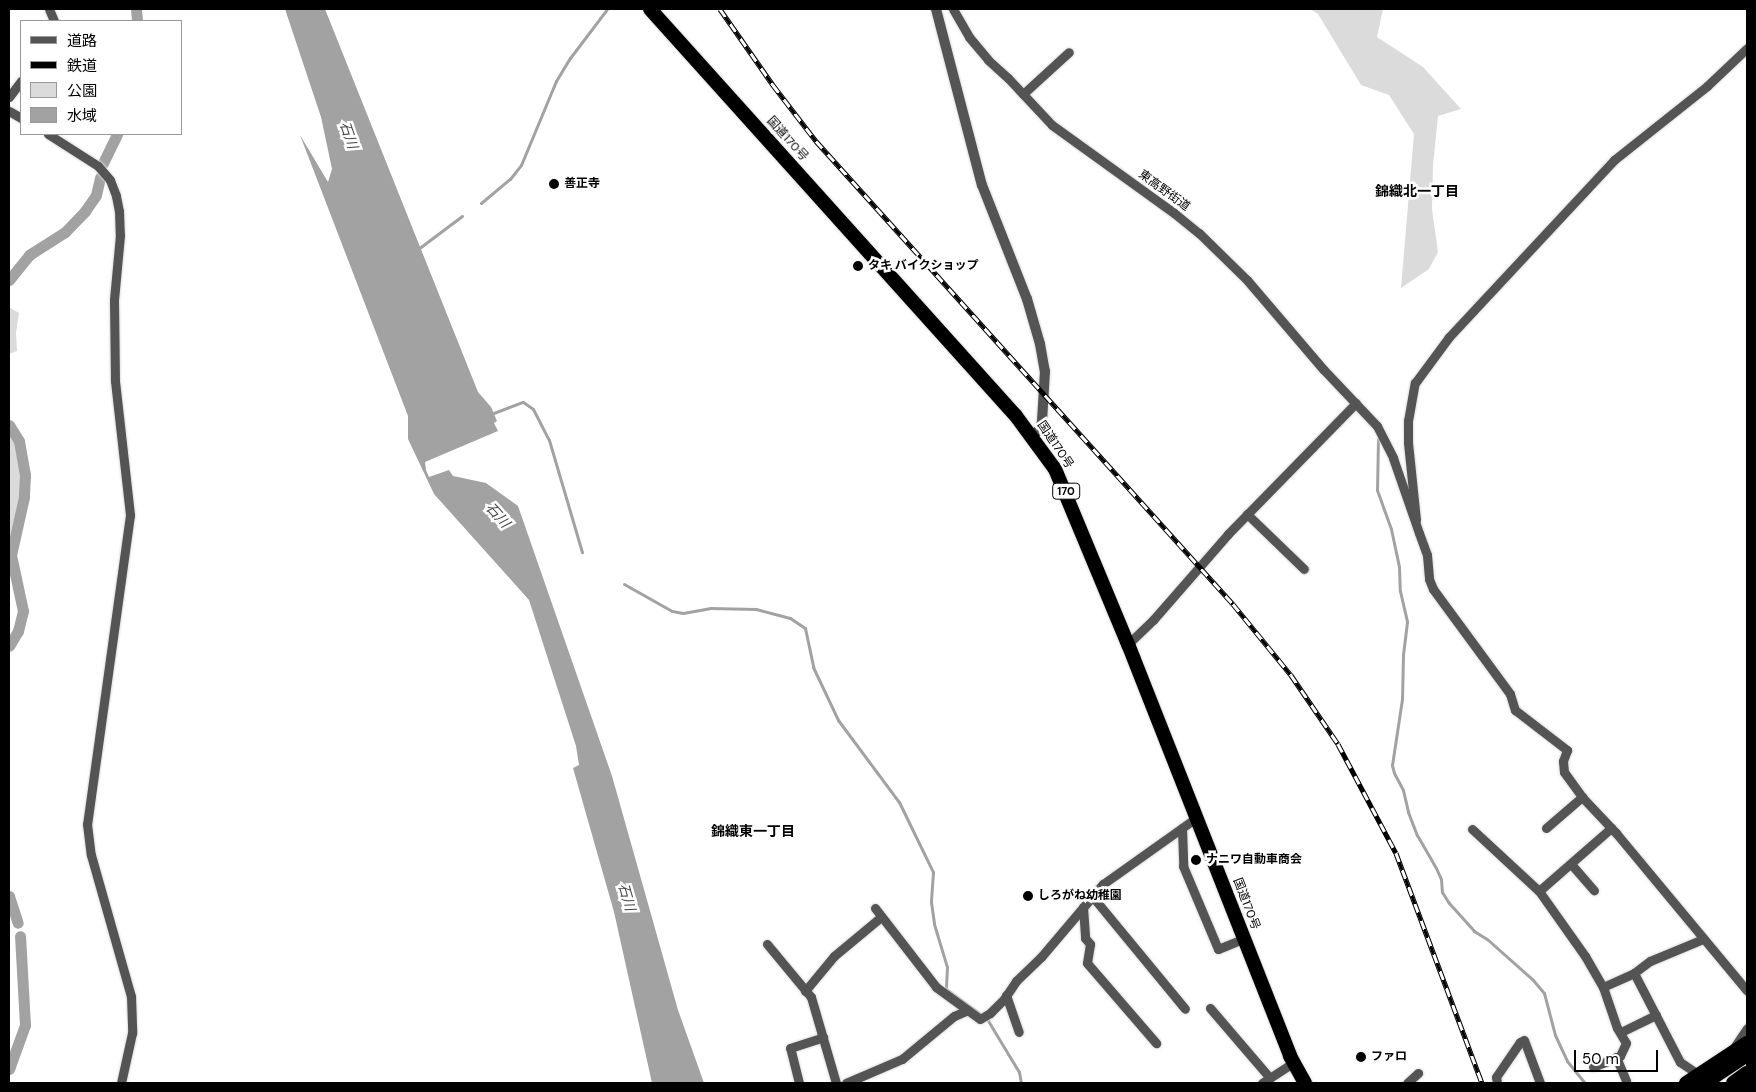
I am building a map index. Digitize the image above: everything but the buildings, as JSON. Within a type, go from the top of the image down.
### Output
[{"type":"highway","name":"国道170号","points":[[650,9],[1032,436],[1061,478],[1243,939],[1294,1063],[1305,1083]]},
{"type":"highway","points":[[1702,1079],[1729,1055],[1747,1043]]},
{"type":"highway","points":[[1686,1083],[1702,1079],[1747,1055]]},
{"type":"highway","points":[[1733,1083],[1747,1073]]},
{"type":"street","points":[[936,9],[982,185],[1027,299],[1040,344],[1045,372],[1042,422],[1039,430],[1032,436]]},
{"type":"street","name":"東高野街道","points":[[953,9],[969,37],[988,60],[1052,125],[1074,143],[1174,213],[1247,280],[1377,426],[1385,441],[1416,525]]},
{"type":"street","points":[[1747,48],[1707,86],[1608,166],[1449,337],[1415,383],[1412,393],[1408,442],[1416,525],[1427,555],[1429,579],[1433,589],[1510,694],[1515,710],[1567,750],[1562,761],[1564,772],[1582,797],[1611,828],[1747,991]]},
{"type":"street","points":[[1023,94],[1069,52]]},
{"type":"street","points":[[9,97],[20,82]]},
{"type":"street","points":[[9,110],[20,117]]},
{"type":"street","points":[[50,135],[98,166],[110,180],[116,196],[120,235],[114,300],[115,371],[130,515],[87,824],[91,854],[131,996],[132,1033],[121,1083]]},
{"type":"street","points":[[1128,644],[1153,620],[1247,514],[1356,403]]},
{"type":"street","points":[[1247,514],[1304,569]]},
{"type":"street","points":[[1546,828],[1582,797]]},
{"type":"street","points":[[875,908],[924,975],[936,987],[980,1019],[1006,995],[1016,981],[1041,957],[1103,884],[1134,860],[1196,818]]},
{"type":"street","points":[[1182,828],[1183,866],[1218,950],[1243,939]]},
{"type":"street","points":[[1539,891],[1611,828]]},
{"type":"street","points":[[1472,829],[1539,891],[1585,956],[1603,987],[1617,1028],[1626,1042],[1620,1056],[1593,1067]]},
{"type":"street","points":[[1571,864],[1594,890]]},
{"type":"street","points":[[1092,896],[1185,1009]]},
{"type":"street","points":[[1083,907],[1086,938],[1090,944],[1087,963],[1156,1043]]},
{"type":"street","points":[[806,991],[834,956],[881,917]]},
{"type":"street","points":[[1603,987],[1634,973],[1650,961],[1703,939]]},
{"type":"street","points":[[767,944],[811,997],[836,1083]]},
{"type":"street","points":[[1634,973],[1680,1062],[1702,1079]]},
{"type":"street","points":[[1006,995],[1019,1032]]},
{"type":"street","points":[[1210,1008],[1265,1082],[1294,1063]]},
{"type":"street","points":[[846,1083],[902,1060],[954,1016],[968,1010]]},
{"type":"street","points":[[1621,1032],[1656,1015]]},
{"type":"street","points":[[1729,1055],[1747,1028]]},
{"type":"street","points":[[799,1083],[790,1048],[823,1037]]},
{"type":"street","points":[[1497,1083],[1496,1077],[1524,1040],[1540,1083]]},
{"type":"street","points":[[1616,1058],[1626,1081]]},
{"type":"street","points":[[1407,1083],[1418,1072]]},
{"type":"green space","points":[[1310,9],[1383,9],[1377,37],[1423,67],[1461,109],[1438,116],[1433,165],[1432,209],[1438,252],[1429,269],[1401,288],[1414,134],[1389,95],[1361,85],[1318,14]]},
{"type":"green space","points":[[9,307],[19,313],[16,333],[17,351],[9,354]]},
{"type":"green space","points":[[9,433],[15,444],[22,478],[20,503],[13,535],[9,540]]},
{"type":"water","name":"石川","points":[[285,9],[325,9],[478,392],[491,407],[497,421],[494,423],[498,431],[425,462],[426,470],[429,477],[449,470],[453,476],[486,483],[518,506],[612,776],[678,1010],[704,1083],[652,1083],[614,912],[573,768],[579,765],[576,746],[529,600],[434,494],[408,439],[408,416],[300,135],[328,182],[332,169],[321,117]]},
{"type":"waterway","points":[[136,9],[137,20]]},
{"type":"waterway","points":[[481,203],[510,179],[521,165],[556,81],[570,58],[607,9]]},
{"type":"waterway","points":[[103,163],[117,135]]},
{"type":"waterway","points":[[9,280],[29,255],[65,232],[85,211],[96,195],[100,177]]},
{"type":"waterway","points":[[418,249],[462,216]]},
{"type":"waterway","points":[[491,414],[523,402],[533,409],[549,440],[582,552]]},
{"type":"waterway","points":[[9,425],[19,441],[25,475],[24,497],[11,555],[23,611],[18,631],[9,646]]},
{"type":"waterway","points":[[1378,439],[1377,490],[1391,529],[1399,567],[1400,591],[1407,622],[1403,655],[1402,699],[1392,765],[1394,773],[1403,790],[1408,812],[1417,835],[1441,879],[1442,892],[1449,903],[1474,931],[1487,939],[1533,980],[1544,993],[1555,1035],[1567,1061],[1585,1083]]},
{"type":"waterway","points":[[624,584],[672,611],[683,613],[710,608],[756,609],[790,618],[805,628],[813,667],[838,720],[899,802],[933,872],[931,902],[934,924],[947,967],[946,989],[987,1019],[1019,1072],[1021,1083]]},
{"type":"waterway","points":[[9,896],[18,923]]},
{"type":"waterway","points":[[9,1069],[25,1025],[20,936]]},
{"type":"railway","points":[[720,9],[773,85],[816,141],[1233,604],[1291,675],[1338,744],[1396,853],[1482,1083]]},
{"type":"place","name":"善正寺","points":[[554,184]]},
{"type":"place","name":"タキ バイクショップ","points":[[858,266]]},
{"type":"place","name":"ナニワ自動車商会","points":[[1196,860]]},
{"type":"place","name":"しろがね幼稚園","points":[[1028,896]]},
{"type":"place","name":"ファロ","points":[[1361,1057]]},
{"type":"district","name":"錦織北一丁目","points":[[1417,191]]},
{"type":"district","name":"錦織東一丁目","points":[[753,831]]}]
